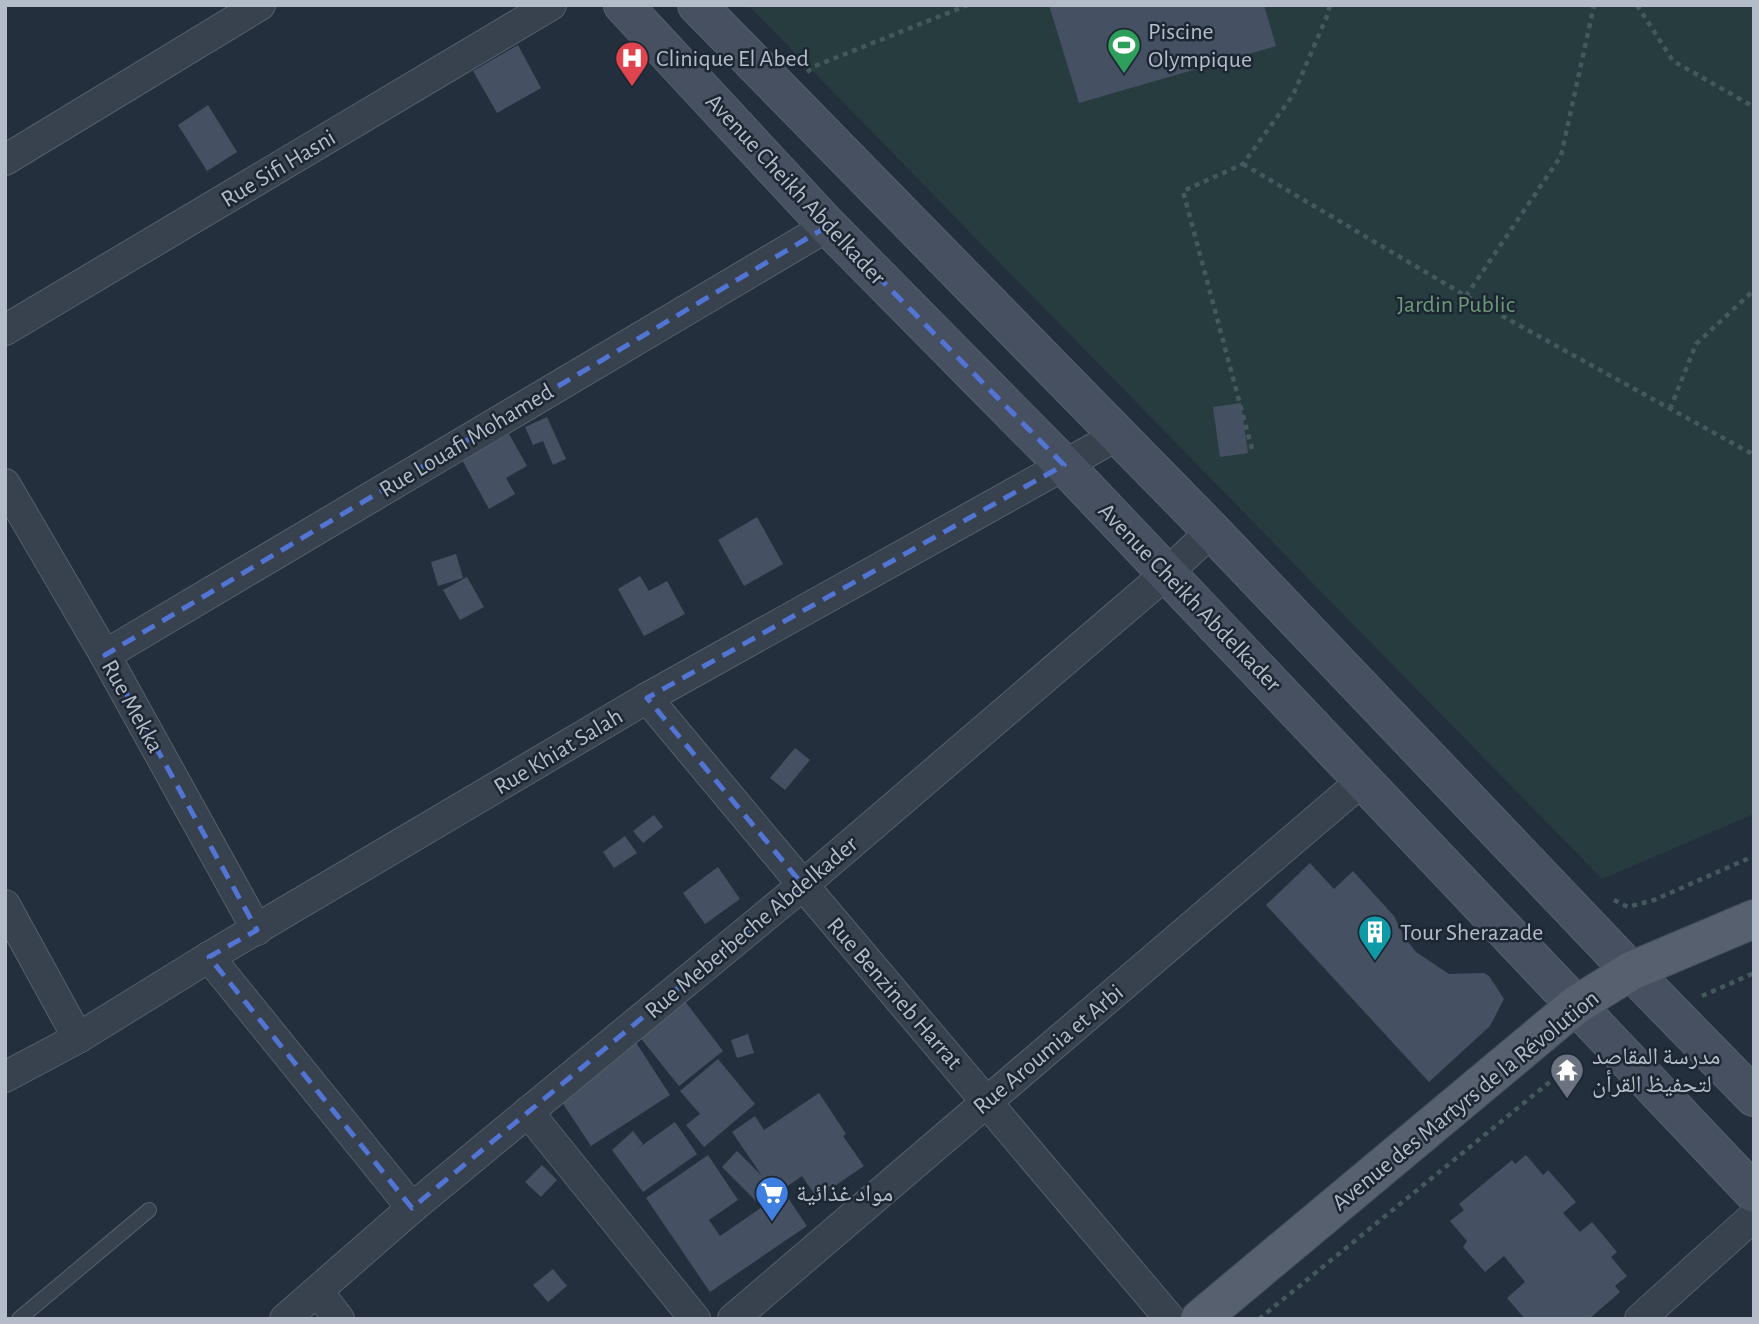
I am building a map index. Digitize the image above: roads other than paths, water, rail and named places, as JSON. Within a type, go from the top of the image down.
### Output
[{"type":"main road","name":"Avenue Cheikh Abdelkader","points":[[623,5],[828,226],[1064,465],[1754,1192]]},
{"type":"main road","points":[[697,5],[1212,531],[1754,1097]]},
{"type":"main road","name":"Avenue des Martyrs de la Révolution","points":[[1200,1319],[1576,1004],[1631,971],[1754,919]]},
{"type":"street","points":[[5,160],[260,5]]},
{"type":"street","name":"Rue Sifi Hasni","points":[[5,330],[551,5]]},
{"type":"street","name":"Rue Louafi Mohamed","points":[[105,655],[828,226]]},
{"type":"street","name":"Rue Khiat Salah","points":[[5,1077],[78,1038],[209,957],[647,698],[1118,435]]},
{"type":"street","name":"Rue Mekka","points":[[5,484],[105,655],[257,930]]},
{"type":"street","name":"Rue Meberbeche Abdelkader","points":[[285,1319],[412,1208],[803,885],[1167,573],[1212,531]]},
{"type":"street","name":"Rue Benzineb Harrat","points":[[647,698],[1171,1319]]},
{"type":"street","name":"Rue Aroumia et Arbi","points":[[733,1319],[1363,780]]},
{"type":"street","points":[[5,905],[78,1038]]},
{"type":"street","points":[[209,957],[412,1208]]},
{"type":"street","points":[[528,1112],[695,1319]]},
{"type":"street","points":[[1640,1319],[1754,1216]]},
{"type":"street","points":[[318,1292],[340,1319]]},
{"type":"lane","points":[[19,1319],[149,1210]]},
{"type":"place","name":"Piscine Olympique","points":[[1124,75]]},
{"type":"place","name":"Clinique El Abed","points":[[632,88]]},
{"type":"place","name":"Tour Sherazade","points":[[1375,962]]},
{"type":"place","name":"مدرسة المقاصد لتحفيظ القرأن","points":[[1567,1100]]},
{"type":"place","name":"مواد غذائية","points":[[772,1223]]},
{"type":"park label","name":"Jardin Public","points":[[1456,304]]}]
